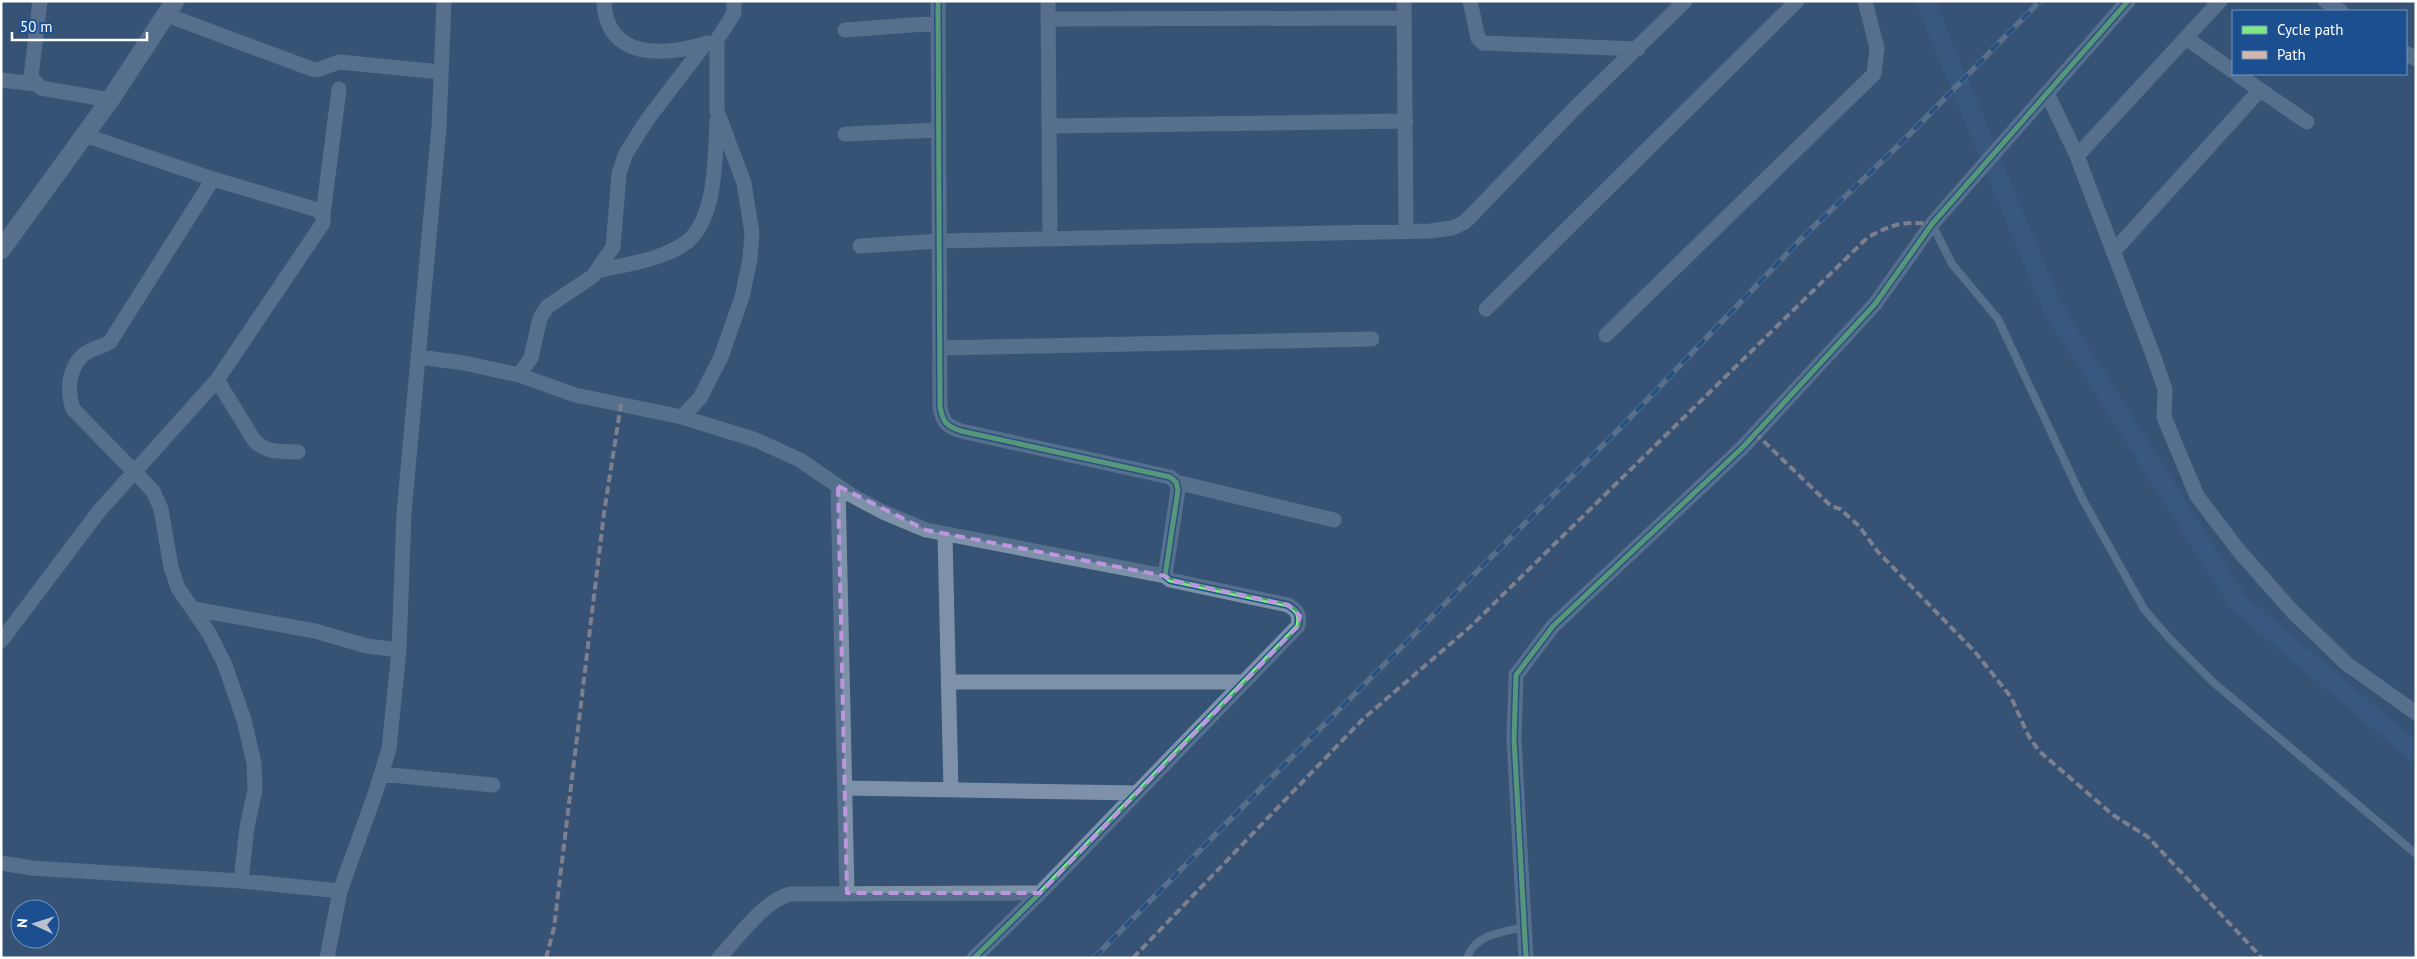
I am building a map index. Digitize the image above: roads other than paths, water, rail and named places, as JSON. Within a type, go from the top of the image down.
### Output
[{"type":"street","points":[[40,1],[31,77],[35,84],[41,88],[110,100]]},
{"type":"street","points":[[327,958],[340,891],[389,749],[399,650],[404,513],[439,127],[444,1]]},
{"type":"street","points":[[604,1],[608,28],[620,42],[635,48],[660,51],[711,42]]},
{"type":"street","points":[[597,272],[615,241],[620,174],[625,155],[647,120],[734,13],[734,1]]},
{"type":"street","points":[[938,1],[940,407],[942,421],[948,427],[1170,477],[1176,482],[1334,520]]},
{"type":"street","points":[[1048,1],[1050,239]]},
{"type":"street","points":[[1404,1],[1406,230]]},
{"type":"street","points":[[1470,1],[1478,38],[1483,44],[1638,49]]},
{"type":"street","points":[[860,246],[939,241],[1430,231],[1452,228],[1465,222],[1575,108],[1638,49],[1685,1]]},
{"type":"street","points":[[1486,309],[1798,1]]},
{"type":"street","points":[[1606,335],[1874,74],[1877,48],[1864,1]]},
{"type":"street","points":[[1526,958],[1514,739],[1516,675],[1553,626],[1742,448],[1874,304],[1932,224],[2012,136],[2128,1]]},
{"type":"street","points":[[2077,156],[2220,1]]},
{"type":"street","points":[[2325,1],[2339,10]]},
{"type":"street","points":[[1,250],[110,100],[171,8],[312,69],[317,70],[339,62],[441,72]]},
{"type":"street","points":[[1049,19],[1404,18]]},
{"type":"street","points":[[845,30],[938,23]]},
{"type":"street","points":[[2186,38],[2232,70]]},
{"type":"street","points":[[519,375],[532,358],[540,318],[547,307],[597,272],[653,257],[686,242],[695,234],[709,201],[714,166],[717,111],[711,42]]},
{"type":"street","points":[[2238,75],[2306,122]]},
{"type":"street","points":[[1,80],[35,84]]},
{"type":"street","points":[[1,641],[100,510],[217,380],[323,223],[339,89]]},
{"type":"street","points":[[2113,252],[2260,90]]},
{"type":"street","points":[[2047,93],[2077,156],[2165,389],[2164,412],[2166,424],[2197,496],[2239,552],[2293,612],[2347,664],[2416,713]]},
{"type":"street","points":[[682,416],[700,398],[721,357],[742,297],[750,259],[752,233],[744,183],[717,111]]},
{"type":"street","points":[[1049,126],[1406,121]]},
{"type":"street","points":[[846,134],[939,130]]},
{"type":"street","points":[[84,136],[213,179],[318,210],[323,215]]},
{"type":"street","points":[[213,179],[110,342],[82,356],[69,384],[69,396],[73,408],[152,491],[161,509],[171,567],[178,588],[209,633],[225,665],[244,720],[254,763],[256,790],[247,827],[241,881]]},
{"type":"street","points":[[940,348],[1372,339]]},
{"type":"street","points":[[418,357],[464,363],[519,375],[575,395],[682,416],[756,440],[800,460],[838,486],[883,512],[926,530],[945,535],[1049,552],[1165,576],[1170,580],[1288,605],[1296,610],[1300,616],[1298,626],[1040,893],[974,958]]},
{"type":"street","points":[[217,380],[260,447],[268,451],[298,452]]},
{"type":"street","points":[[1165,576],[1178,490],[1176,482]]},
{"type":"street","points":[[838,486],[847,893]]},
{"type":"street","points":[[945,535],[951,790]]},
{"type":"street","points":[[194,609],[315,631],[367,646],[399,650]]},
{"type":"street","points":[[949,682],[1244,682]]},
{"type":"street","points":[[381,774],[493,785]]},
{"type":"street","points":[[845,788],[1137,793]]},
{"type":"street","points":[[1,863],[32,868],[241,881],[340,891]]},
{"type":"street","points":[[719,958],[779,897],[790,894],[1040,893]]},
{"type":"lane","points":[[1932,224],[1952,264],[1998,319],[2082,498],[2144,608],[2169,638],[2213,682],[2416,854]]},
{"type":"lane","points":[[1467,958],[1470,949],[1481,940],[1496,933],[1524,927]]},
{"type":"waterway","points":[[1925,1],[2052,307],[2238,602],[2416,753]]},
{"type":"railway","points":[[1094,958],[1622,426],[1803,237],[1901,143],[2040,1]]}]
